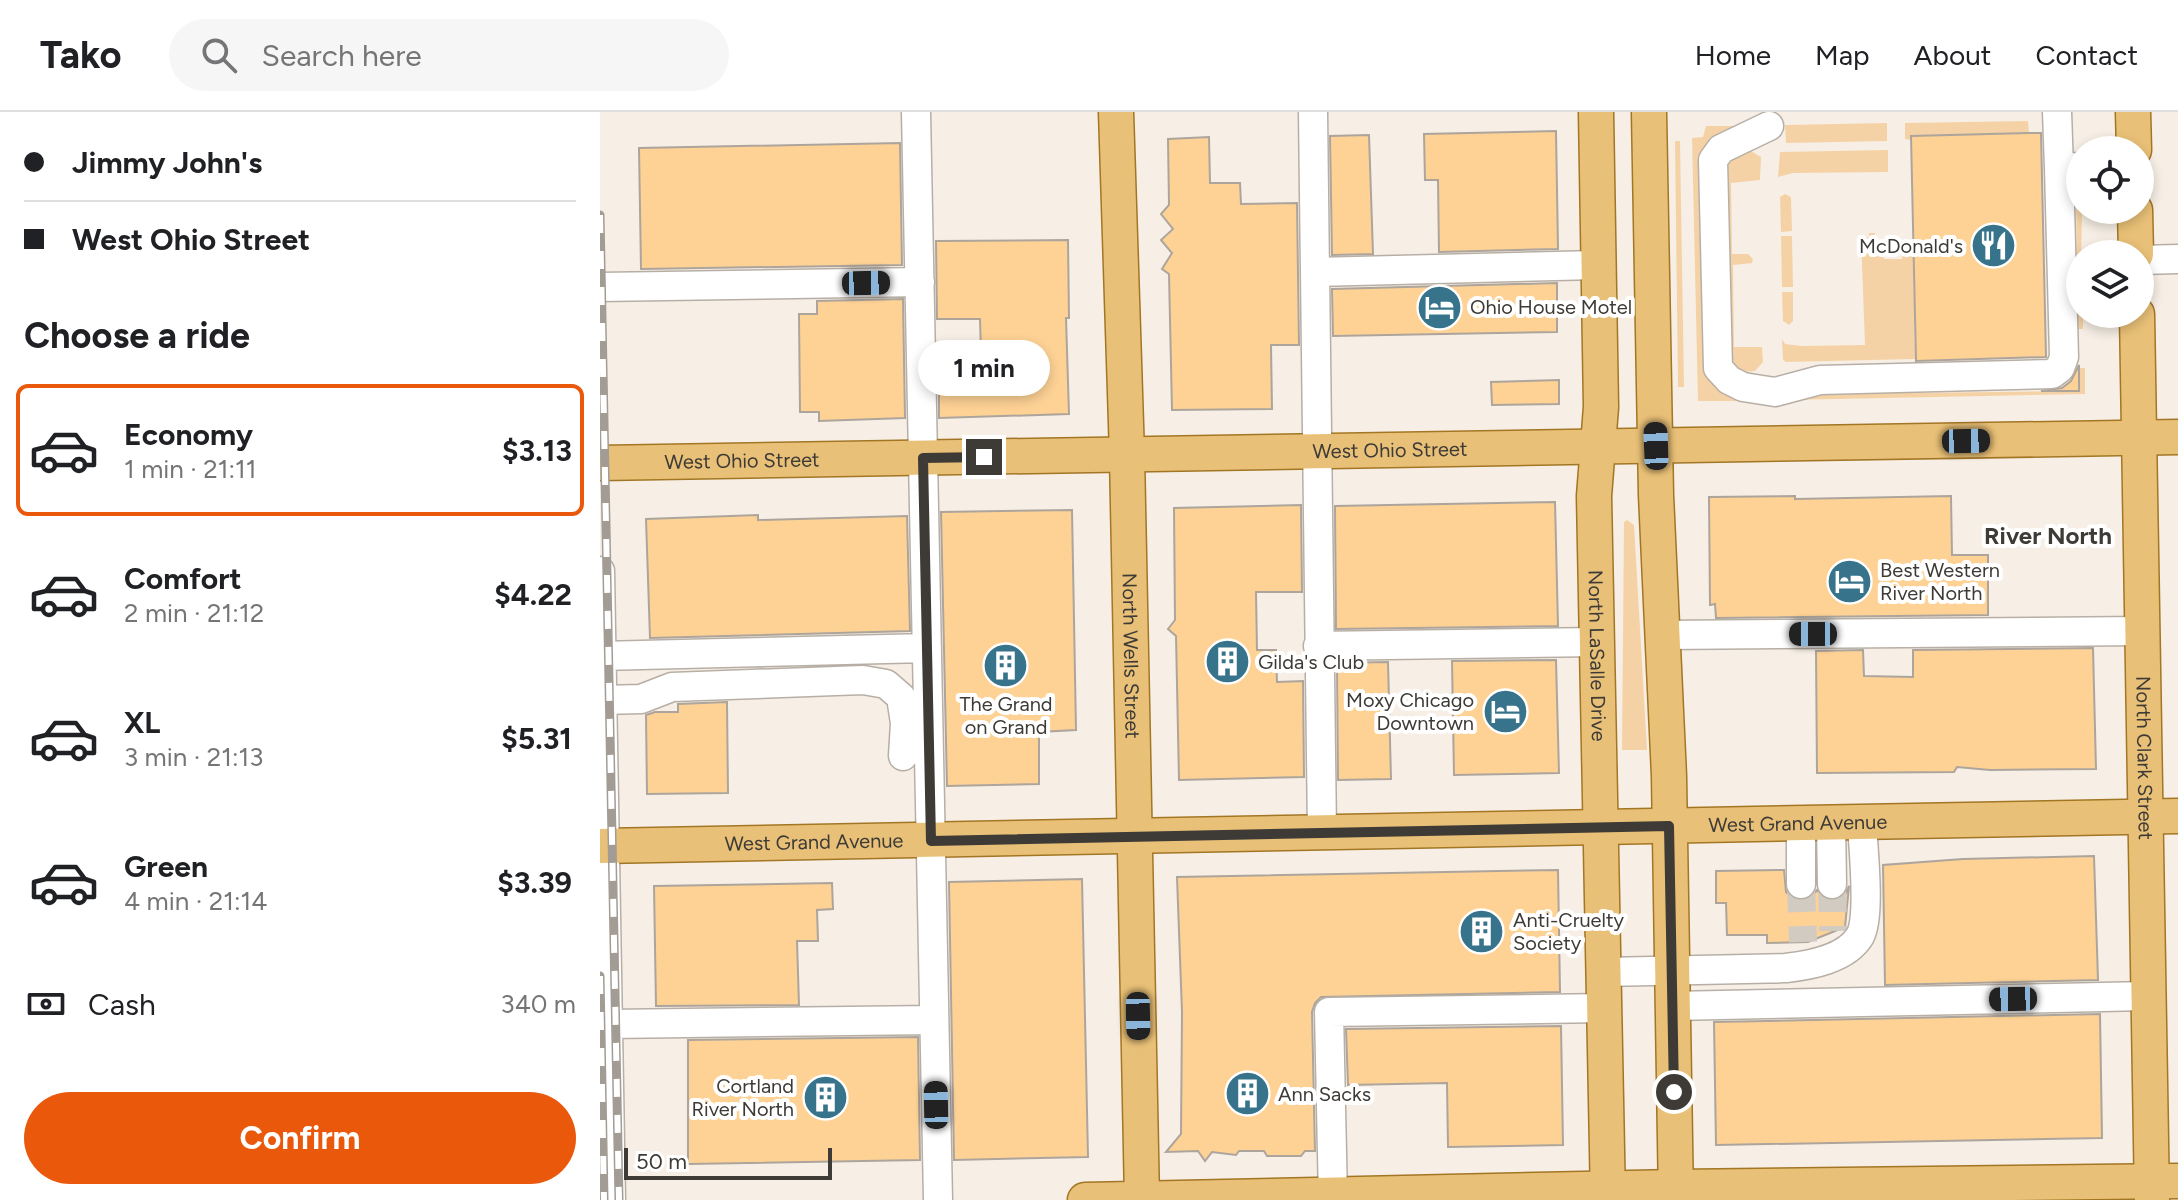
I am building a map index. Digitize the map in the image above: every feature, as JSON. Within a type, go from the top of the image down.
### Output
[{"type":"main road","name":"North Wells Street","points":[[1116,112],[1127,455],[1142,1199]]},
{"type":"main road","name":"North LaSalle Drive","points":[[1596,112],[1601,407],[1594,496],[1608,1195]]},
{"type":"main road","points":[[1649,112],[1676,1194]]},
{"type":"main road","points":[[2133,112],[2134,136]]},
{"type":"main road","name":"North Clark Street","points":[[2137,328],[2142,631],[2162,816],[2148,996],[2160,1188]]},
{"type":"main road","name":"West Ohio Street","points":[[600,463],[2178,437]]},
{"type":"main road","name":"West Grand Avenue","points":[[603,846],[2162,816]]},
{"type":"main road","points":[[1085,1200],[2160,1188]]},
{"type":"street","points":[[916,112],[938,1200]]},
{"type":"street","points":[[1313,112],[1322,834]]},
{"type":"street","points":[[2057,112],[2066,151]]},
{"type":"street","points":[[1769,126],[1721,149],[1713,160],[1718,368],[1729,380],[1743,387],[1775,392],[1820,380],[2052,374],[2060,368],[2064,357],[2068,224]]},
{"type":"street","points":[[2154,260],[2178,259]]},
{"type":"street","points":[[1315,272],[1597,265]]},
{"type":"street","points":[[600,287],[920,282]]},
{"type":"street","points":[[600,571],[611,1200]]},
{"type":"street","points":[[1664,635],[2142,631]]},
{"type":"street","points":[[1318,646],[1598,642]]},
{"type":"street","points":[[601,656],[927,648]]},
{"type":"street","points":[[782,652],[782,682]]},
{"type":"street","points":[[603,700],[641,699],[672,687],[863,680],[886,684],[901,697],[905,723],[903,756]]},
{"type":"street","points":[[1831,823],[1825,884],[1831,823]]},
{"type":"street","points":[[1604,972],[1672,970],[1821,947],[1859,938],[1864,917],[1831,823]]},
{"type":"street","points":[[1673,1006],[2148,996]]},
{"type":"street","points":[[1333,1197],[1329,1012],[1605,1008]]},
{"type":"street","points":[[609,1024],[934,1020]]},
{"type":"shaded area","points":[[2028,121],[2029,133],[1912,136],[1911,140],[1905,139],[1905,123]]},
{"type":"shaded area","points":[[1887,123],[1887,141],[1786,143],[1785,125]]},
{"type":"shaded area","points":[[1706,126],[1745,126],[1718,140],[1707,363],[1751,401],[1698,401],[1692,138],[1703,137]]},
{"type":"shaded area","points":[[1675,141],[1680,141],[1684,387],[1678,387]]},
{"type":"shaded area","points":[[1749,150],[1761,157],[1760,180],[1731,183],[1732,254],[1748,254],[1753,259],[1752,263],[1733,265],[1734,347],[1762,347],[1763,362],[1755,371],[1744,372],[1729,368],[1721,158]]},
{"type":"shaded area","points":[[1888,150],[1888,172],[1793,173],[1778,177],[1780,152]]},
{"type":"shaded area","points":[[1785,194],[1791,197],[1792,231],[1781,232],[1780,197]]},
{"type":"shaded area","points":[[2076,224],[2082,224],[2081,240],[2077,240]]},
{"type":"shaded area","points":[[1869,233],[1875,233],[1876,247],[1883,247],[1884,259],[1902,259],[1902,247],[1913,247],[1915,359],[1786,362],[1783,360],[1782,339],[1785,344],[1801,346],[1865,345],[1861,237],[1869,237]]},
{"type":"shaded area","points":[[1781,236],[1792,236],[1793,287],[1782,287]]},
{"type":"shaded area","points":[[1782,292],[1793,292],[1793,321],[1789,325],[1783,321]]},
{"type":"shaded area","points":[[2079,368],[2085,368],[2085,394],[1787,400],[1817,391],[1916,386],[1916,393],[2079,391]]},
{"type":"shaded area","points":[[1627,520],[1634,525],[1647,750],[1622,750],[1624,522]]},
{"type":"building","points":[[1556,131],[1558,249],[1439,252],[1438,180],[1425,180],[1424,134]]},
{"type":"building","name":"McDonald's","points":[[2041,133],[2046,357],[1916,361],[1911,136]]},
{"type":"building","points":[[1369,135],[1373,254],[1332,255],[1330,136]]},
{"type":"building","points":[[1209,137],[1210,183],[1240,183],[1241,204],[1297,203],[1299,345],[1271,345],[1272,409],[1172,410],[1169,274],[1162,269],[1172,253],[1161,240],[1173,229],[1161,214],[1169,205],[1168,139]]},
{"type":"building","points":[[900,143],[902,265],[641,269],[639,148]]},
{"type":"building","points":[[1068,240],[1069,318],[1066,318],[1069,414],[939,418],[939,389],[982,388],[980,319],[937,319],[936,241]]},
{"type":"building","name":"Ohio House Motel","points":[[1557,283],[1557,332],[1333,336],[1332,289]]},
{"type":"building","points":[[903,299],[905,418],[819,421],[819,412],[800,412],[799,314],[817,314],[817,301]]},
{"type":"building","points":[[2079,365],[2079,391],[2041,391],[2062,388],[2071,381]]},
{"type":"building","points":[[1559,380],[1559,404],[1492,405],[1491,382]]},
{"type":"building","name":"Best Western River North","points":[[1795,496],[1795,499],[1951,496],[1952,555],[1988,555],[1988,615],[1716,618],[1715,604],[1710,605],[1709,497]]},
{"type":"building","points":[[1555,502],[1558,626],[1336,629],[1335,506]]},
{"type":"building","points":[[1301,505],[1302,592],[1256,592],[1257,650],[1276,650],[1277,682],[1303,681],[1304,777],[1179,780],[1176,636],[1168,629],[1175,620],[1174,508]]},
{"type":"building","name":"The Grand on Grand","points":[[1072,510],[1076,730],[1039,732],[1039,784],[947,786],[941,512]]},
{"type":"building","points":[[758,515],[758,520],[907,516],[910,631],[650,638],[646,519]]},
{"type":"building","points":[[2093,648],[2096,769],[1990,770],[1957,767],[1954,772],[1817,773],[1816,651],[1863,650],[1864,676],[1913,677],[1913,650]]},
{"type":"building","name":"Moxy Chicago Downtown","points":[[1556,660],[1559,773],[1454,775],[1452,661]]},
{"type":"building","points":[[1388,662],[1391,779],[1338,780],[1337,663]]},
{"type":"building","points":[[727,702],[728,793],[647,794],[646,715],[678,712],[678,704]]},
{"type":"building","points":[[2094,856],[2098,980],[1885,985],[1883,865],[1963,859]]},
{"type":"building","points":[[1558,870],[1560,992],[1321,997],[1312,1012],[1315,1151],[1305,1151],[1301,1156],[1267,1156],[1264,1151],[1239,1151],[1236,1155],[1212,1152],[1205,1161],[1198,1151],[1166,1152],[1181,1134],[1182,1012],[1177,877]]},
{"type":"building","points":[[1784,870],[1786,892],[1800,901],[1810,898],[1817,890],[1824,899],[1840,899],[1849,886],[1845,927],[1808,942],[1767,943],[1767,935],[1727,935],[1726,903],[1716,903],[1716,871]]},
{"type":"building","points":[[1082,879],[1088,1157],[954,1160],[949,882]]},
{"type":"building","points":[[832,883],[833,909],[817,910],[818,941],[797,941],[799,1005],[656,1006],[654,886]]},
{"type":"building","points":[[2100,1014],[2102,1138],[1716,1145],[1714,1022]]},
{"type":"building","points":[[1561,1026],[1563,1145],[1448,1147],[1447,1083],[1348,1085],[1346,1029]]},
{"type":"building","name":"Cortland River North","points":[[918,1037],[920,1160],[688,1164],[688,1040]]},
{"type":"tunnel","points":[[1801,884],[1803,942]]},
{"type":"tunnel","points":[[1832,884],[1833,931]]},
{"type":"railway","points":[[600,215],[619,1200]]},
{"type":"railway","points":[[600,976],[604,1200]]},
{"type":"place","name":"McDonald's","points":[[1994,246]]},
{"type":"place","name":"Ohio House Motel","points":[[1439,307]]},
{"type":"place","name":"Best Western River North","points":[[1849,581]]},
{"type":"place","name":"Gilda's Club","points":[[1227,662]]},
{"type":"place","name":"The Grand on Grand","points":[[1006,665]]},
{"type":"place","name":"Moxy Chicago Downtown","points":[[1505,712]]},
{"type":"place","name":"Anti-Cruelty Society","points":[[1482,932]]},
{"type":"place","name":"Ann Sacks","points":[[1247,1094]]},
{"type":"place","name":"Cortland River North","points":[[825,1097]]},
{"type":"district","name":"River North","points":[[2048,535]]},
{"type":"route","points":[[984,457],[923,458],[931,841],[1669,826],[1674,1092]]}]
